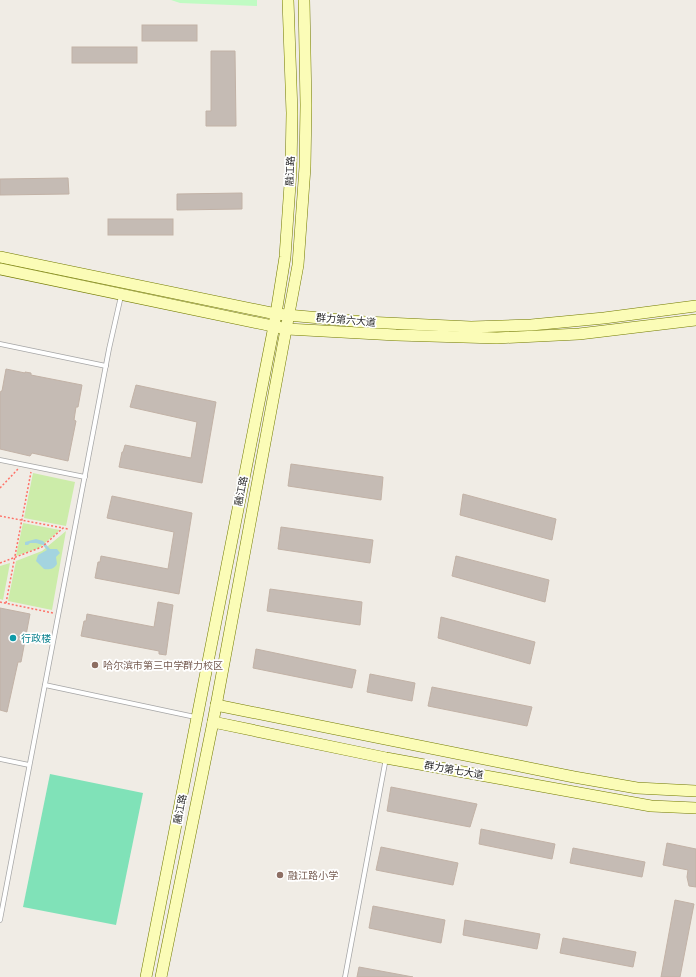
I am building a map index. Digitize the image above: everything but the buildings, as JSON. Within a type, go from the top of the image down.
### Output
[{"type":"main road","name":"融江路","points":[[146,977],[274,326],[285,257],[291,170],[292,113],[288,0]]},
{"type":"main road","name":"融江路","points":[[160,977],[213,722],[290,315],[298,265],[305,167],[306,105],[304,0]]},
{"type":"main road","name":"群力第六大道","points":[[0,257],[276,314],[372,323],[471,327],[563,322],[696,306]]},
{"type":"main road","name":"群力第六大道","points":[[0,269],[287,329],[396,336],[497,338],[579,334],[696,320]]},
{"type":"main road","name":"群力第七大道","points":[[216,705],[574,777],[637,788],[696,792]]},
{"type":"main road","name":"群力第七大道","points":[[213,722],[386,758],[651,806],[696,808]]},
{"type":"lane","points":[[0,920],[106,366],[121,295]]},
{"type":"lane","points":[[0,344],[106,366]]},
{"type":"lane","points":[[0,460],[85,477]]},
{"type":"lane","points":[[45,685],[198,718]]},
{"type":"lane","points":[[345,977],[386,758]]},
{"type":"lane","points":[[0,759],[29,765]]},
{"type":"path","points":[[0,488],[22,464]]},
{"type":"path","points":[[6,603],[32,466]]},
{"type":"path","points":[[0,516],[75,530]]},
{"type":"path","points":[[0,562],[42,547],[63,528]]},
{"type":"path","points":[[0,602],[59,614]]},
{"type":"green space","points":[[171,0],[257,0],[257,6],[180,3]]},
{"type":"green space","points":[[33,473],[75,482],[66,526],[24,518]]},
{"type":"green space","points":[[23,523],[60,530],[39,548],[16,556]]},
{"type":"green space","points":[[66,531],[52,610],[8,601],[16,561],[42,551]]},
{"type":"green space","points":[[10,563],[3,600],[0,599],[0,566]]},
{"type":"green space","points":[[50,774],[143,793],[116,925],[23,907]]},
{"type":"water","points":[[36,539],[43,541],[50,549],[57,549],[60,553],[56,557],[57,564],[53,568],[44,569],[36,561],[38,555],[47,550],[43,545],[30,543],[25,545],[25,542]]},
{"type":"place","name":"行政楼","points":[[13,638]]},
{"type":"place","name":"哈尔滨市第三中学群力校区","points":[[95,665]]},
{"type":"place","name":"融江路小学","points":[[280,875]]}]
